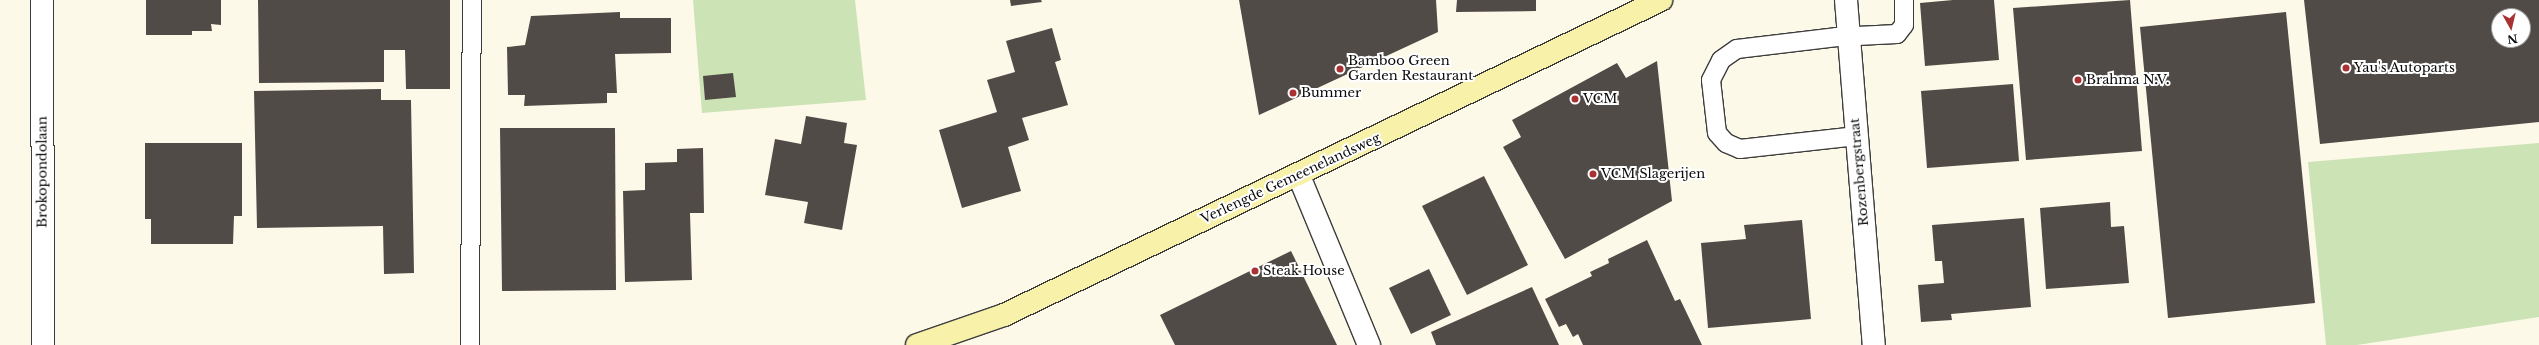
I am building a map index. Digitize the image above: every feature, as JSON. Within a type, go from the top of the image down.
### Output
[{"type":"street","name":"Brokopondolaan","points":[[42,0],[43,345]]},
{"type":"street","name":"Rozenbergstraat","points":[[1846,0],[1874,345]]},
{"type":"street","name":"Verlengde Gemeenelandsweg","points":[[917,345],[1004,315],[1299,176],[1655,1]]},
{"type":"street","points":[[1299,176],[1369,345]]},
{"type":"lane","points":[[470,345],[472,0]]},
{"type":"lane","points":[[1857,136],[1740,149],[1726,143],[1717,134],[1711,80],[1721,60],[1737,49],[1849,36],[1897,34],[1904,25],[1904,0]]},
{"type":"green space","points":[[693,0],[855,0],[866,100],[702,113]]},
{"type":"green space","points":[[2539,143],[2539,317],[2357,345],[2326,345],[2308,162]]},
{"type":"building","points":[[146,0],[221,0],[221,25],[211,24],[212,31],[192,31],[192,35],[146,35]]},
{"type":"building","points":[[258,0],[450,0],[450,89],[406,89],[405,50],[384,50],[384,82],[259,83]]},
{"type":"building","points":[[1010,0],[1041,0],[1042,2],[1011,6]]},
{"type":"building","points":[[1239,0],[1436,0],[1438,32],[1259,115]]},
{"type":"building","points":[[1457,0],[1536,0],[1536,11],[1456,12]]},
{"type":"building","points":[[1953,0],[1994,0],[1999,60],[1925,66],[1920,3]]},
{"type":"building","name":"Brahma N.V.","points":[[2130,0],[2142,151],[2026,160],[2013,8]]},
{"type":"building","points":[[2304,0],[2539,0],[2539,122],[2320,144]]},
{"type":"building","points":[[620,12],[620,18],[671,18],[671,53],[615,54],[617,93],[607,93],[607,103],[524,106],[525,95],[508,95],[507,47],[525,45],[531,16]]},
{"type":"building","points":[[2286,12],[2315,303],[2168,318],[2140,27]]},
{"type":"building","points":[[1052,28],[1061,60],[1055,62],[1068,105],[1022,118],[1029,140],[1008,147],[1021,191],[962,208],[939,130],[997,112],[987,80],[1015,72],[1006,41]]},
{"type":"building","name":"VCM Slagerijen","points":[[1657,61],[1672,201],[1565,259],[1503,147],[1521,137],[1512,120],[1617,63],[1626,78]]},
{"type":"building","points":[[733,73],[736,97],[705,100],[703,76]]},
{"type":"building","points":[[2013,84],[2019,161],[1927,168],[1921,91]]},
{"type":"building","points":[[381,89],[381,100],[411,100],[414,273],[384,274],[383,226],[257,228],[254,91]]},
{"type":"building","points":[[806,116],[847,123],[844,143],[857,145],[842,230],[804,223],[808,202],[765,195],[775,139],[801,144]]},
{"type":"building","points":[[500,128],[615,128],[616,290],[502,291]]},
{"type":"building","points":[[145,143],[242,143],[242,216],[234,216],[233,244],[151,244],[151,219],[145,219]]},
{"type":"building","points":[[703,148],[704,213],[690,213],[692,280],[625,282],[623,191],[645,190],[645,163],[677,162],[677,149]]},
{"type":"building","points":[[1484,176],[1528,265],[1467,295],[1422,206]]},
{"type":"building","points":[[2110,202],[2111,227],[2124,226],[2129,283],[2046,289],[2040,208]]},
{"type":"building","points":[[2024,218],[2031,307],[1951,314],[1952,320],[1921,322],[1918,285],[1944,283],[1942,261],[1935,261],[1932,225]]},
{"type":"building","points":[[1802,220],[1811,319],[1708,328],[1701,243],[1746,239],[1744,225]]},
{"type":"building","points":[[1647,240],[1675,301],[1680,299],[1702,345],[1583,345],[1578,334],[1573,337],[1566,324],[1559,327],[1545,299],[1592,276],[1590,272],[1609,263],[1608,259]]},
{"type":"building","points":[[1291,251],[1337,345],[1175,345],[1160,315]]},
{"type":"building","points":[[1429,269],[1451,315],[1411,334],[1389,288]]},
{"type":"building","points":[[1532,287],[1559,345],[1436,345],[1431,332]]},
{"type":"place","name":"Yau's Autoparts","points":[[2346,68]]},
{"type":"place","name":"Bamboo Green Garden Restaurant","points":[[1340,69]]},
{"type":"place","name":"Brahma N.V.","points":[[2078,80]]},
{"type":"place","name":"Bummer","points":[[1293,93]]},
{"type":"place","name":"VCM","points":[[1575,99]]},
{"type":"place","name":"VCM Slagerijen","points":[[1593,174]]},
{"type":"place","name":"Steak House","points":[[1255,271]]}]
